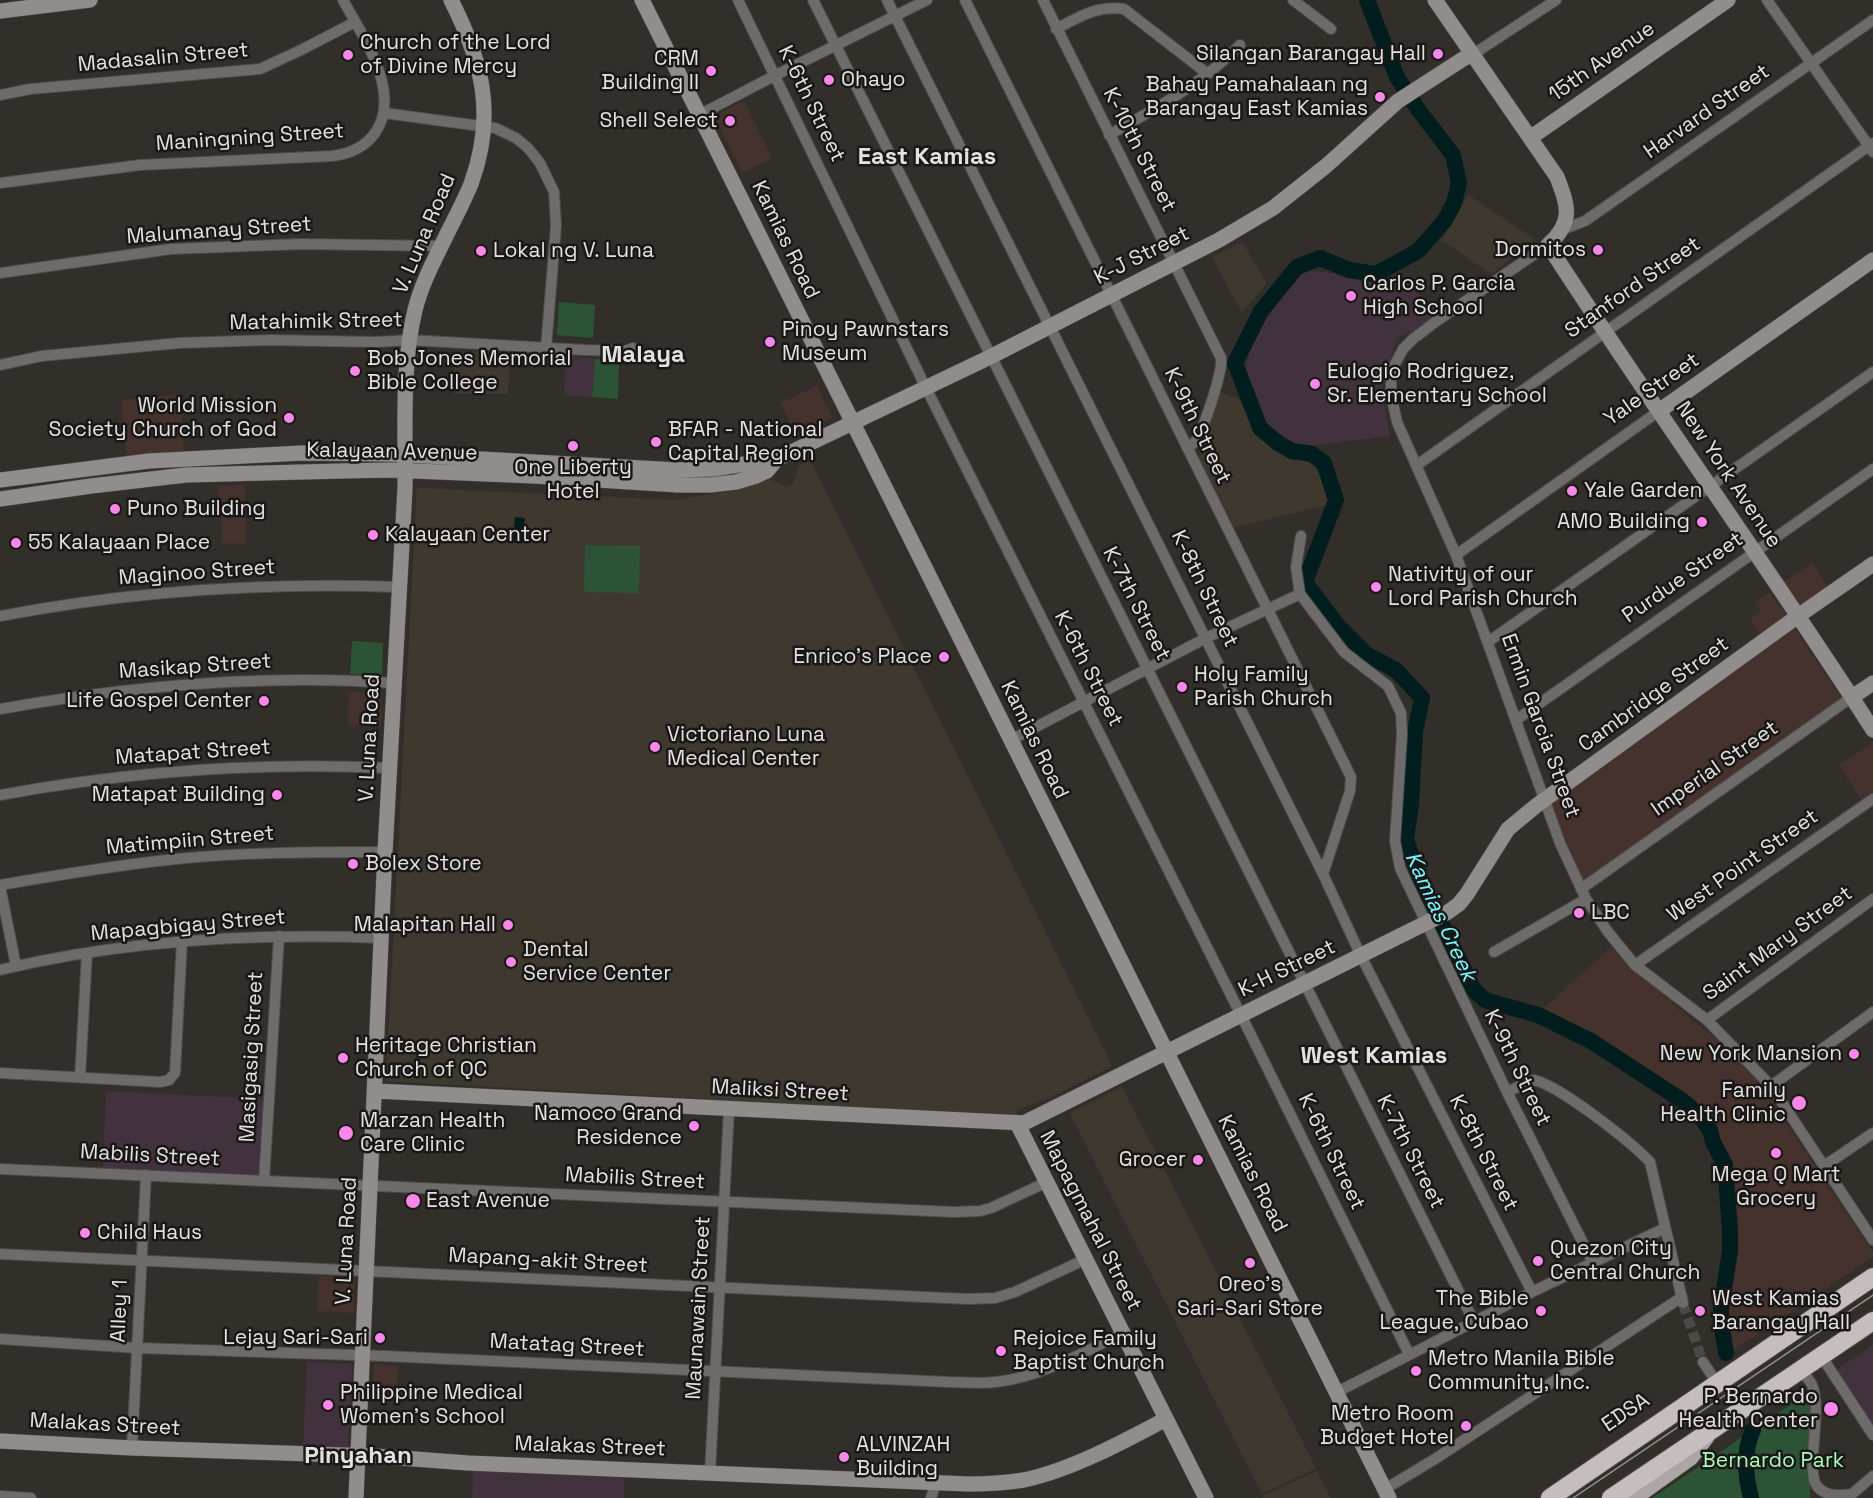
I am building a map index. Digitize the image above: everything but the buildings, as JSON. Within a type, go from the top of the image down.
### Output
[{"type":"highway","name":"EDSA","points":[[1550,1498],[1873,1277]]},
{"type":"highway","points":[[1611,1498],[1873,1322]]},
{"type":"main road","name":"EDSA","points":[[1541,1498],[1715,1380],[1738,1369]]},
{"type":"main road","points":[[1641,1496],[1691,1458],[1713,1428]]},
{"type":"street","points":[[0,11],[90,0]]},
{"type":"street","points":[[343,0],[381,76],[385,100],[384,114],[483,126],[506,132],[528,148],[540,164],[554,192],[556,226],[546,348]]},
{"type":"street","name":"V. Luna Road","points":[[356,1498],[410,340],[415,310],[423,284],[470,185],[479,153],[483,126],[484,105],[478,64],[472,45],[451,0]]},
{"type":"street","name":"Kamias Road","points":[[642,0],[1387,1493]]},
{"type":"street","name":"K-6th Street","points":[[738,0],[926,388],[1409,1354]]},
{"type":"street","name":"K-7th Street","points":[[813,0],[1474,1322]]},
{"type":"street","name":"K-8th Street","points":[[887,0],[1206,638],[1361,956],[1532,1292]]},
{"type":"street","points":[[699,116],[927,0]]},
{"type":"street","name":"K-9th Street","points":[[965,0],[1351,777],[1350,791],[1323,874]]},
{"type":"street","name":"K-10th Street","points":[[1043,0],[1219,352],[1222,364],[1217,387],[1196,440],[1187,448]]},
{"type":"street","points":[[1293,0],[1331,29]]},
{"type":"street","points":[[1435,0],[1557,177],[1566,200],[1566,221],[1561,230]]},
{"type":"street","points":[[1472,55],[1556,0]]},
{"type":"street","name":"15th Avenue","points":[[1530,138],[1728,0]]},
{"type":"street","points":[[1767,0],[1872,147]]},
{"type":"street","points":[[1056,29],[1098,9],[1110,7],[1124,9],[1208,74]]},
{"type":"street","name":"Harvard Street","points":[[1561,230],[1586,221],[1873,20]]},
{"type":"street","name":"Madasalin Street","points":[[0,94],[30,89],[260,69],[355,22]]},
{"type":"street","points":[[1109,135],[1160,106],[1208,74],[1240,45]]},
{"type":"street","name":"K-J Street","points":[[852,422],[990,357],[1232,233],[1273,208],[1326,166],[1398,101],[1472,55]]},
{"type":"street","name":"Maningning Street","points":[[0,183],[141,165],[342,155],[354,151],[372,137],[384,114]]},
{"type":"street","name":"Stanford Street","points":[[1417,465],[1604,332],[1872,147]]},
{"type":"street","name":"Ermin Garcia Street","points":[[1561,230],[1548,245],[1413,339],[1397,358],[1392,374],[1390,395],[1397,422],[1456,555],[1560,843],[1586,899],[1608,932],[1635,965],[1707,1020],[1771,1086],[1873,1240]]},
{"type":"street","name":"Malumanay Street","points":[[0,273],[171,249],[301,244],[442,246]]},
{"type":"street","name":"New York Avenue","points":[[1548,245],[1604,332],[1755,552],[1873,730]]},
{"type":"street","name":"Yale Street","points":[[1456,555],[1873,260]]},
{"type":"street","name":"Matahimik Street","points":[[0,364],[42,356],[179,343],[270,340],[376,342],[410,340],[625,351],[633,348]]},
{"type":"street","points":[[1488,642],[1873,372]]},
{"type":"street","name":"Kalayaan Avenue","points":[[0,480],[119,464],[185,458],[302,453],[405,463],[712,469],[777,459],[852,422]]},
{"type":"street","name":"Kalayaan Avenue","points":[[0,499],[186,475],[342,471],[405,463]]},
{"type":"street","name":"Purdue Street","points":[[1516,720],[1873,469]]},
{"type":"street","points":[[1011,740],[1206,638],[1300,594],[1296,567],[1301,536]]},
{"type":"street","name":"Cambridge Street","points":[[1428,922],[1460,904],[1508,829],[1798,616],[1873,564]]},
{"type":"street","name":"Maginoo Street","points":[[0,616],[94,601],[220,589],[289,586],[398,587]]},
{"type":"street","name":"K-9th Street","points":[[1300,594],[1344,652],[1388,686],[1395,696],[1401,713],[1402,734],[1395,841],[1400,868],[1593,1263]]},
{"type":"street","name":"Masikap Street","points":[[0,709],[174,686],[311,680],[393,683]]},
{"type":"street","name":"Imperial Street","points":[[1581,889],[1873,683]]},
{"type":"street","name":"Matapat Street","points":[[0,795],[182,770],[287,765],[389,768]]},
{"type":"street","name":"West Point Street","points":[[1635,965],[1873,799]]},
{"type":"street","name":"Matimpiin Street","points":[[0,886],[93,869],[177,859],[282,852],[385,852]]},
{"type":"street","points":[[0,886],[16,966]]},
{"type":"street","points":[[1494,952],[1586,899]]},
{"type":"street","name":"Saint Mary Street","points":[[1707,1020],[1873,899]]},
{"type":"street","name":"K-H Street","points":[[1167,1052],[1428,922]]},
{"type":"street","name":"Mapagbigay Street","points":[[0,970],[87,953],[182,941],[279,936],[382,938]]},
{"type":"street","name":"Masigasig Street","points":[[264,1181],[279,936]]},
{"type":"street","points":[[0,1073],[160,1083],[169,1080],[175,1073],[182,941]]},
{"type":"street","points":[[80,1077],[87,953]]},
{"type":"street","points":[[1771,1086],[1873,1012]]},
{"type":"street","name":"Maliksi Street","points":[[375,1091],[1017,1124],[1031,1120],[1167,1052]]},
{"type":"street","points":[[1387,1493],[1435,1459],[1682,1301],[1650,1162],[1636,1147],[1574,1102],[1536,1080],[1508,1092]]},
{"type":"street","name":"Maunawain Street","points":[[710,1473],[729,1109]]},
{"type":"street","name":"Mapagmahal Street","points":[[1017,1124],[1206,1498]]},
{"type":"street","points":[[1824,1166],[1873,1133]]},
{"type":"street","name":"Mabilis Street","points":[[0,1169],[954,1212],[980,1211],[1047,1182]]},
{"type":"street","name":"Alley 1","points":[[132,1448],[146,1175]]},
{"type":"street","points":[[1337,1392],[1532,1292],[1665,1228]]},
{"type":"street","name":"Mapang-akit Street","points":[[0,1254],[968,1299],[995,1298],[1015,1292],[1086,1259]]},
{"type":"street","name":"Matatag Street","points":[[0,1339],[138,1348],[715,1373],[996,1382],[1063,1363],[1122,1333]]},
{"type":"street","points":[[1822,1357],[1873,1435]]},
{"type":"street","points":[[1702,1362],[1715,1380]]},
{"type":"street","points":[[1801,1371],[1812,1386],[1817,1421],[1813,1471],[1816,1485],[1823,1492],[1833,1496],[1853,1496],[1873,1476]]},
{"type":"street","name":"Malakas Street","points":[[0,1441],[710,1473],[934,1491],[1043,1475],[1083,1460],[1166,1419]]},
{"type":"street","points":[[0,1496],[31,1498]]},
{"type":"shaded area","points":[[744,101],[772,158],[742,173],[715,116]]},
{"type":"shaded area","points":[[1468,195],[1536,240],[1491,274],[1442,240]]},
{"type":"shaded area","points":[[1242,242],[1267,283],[1242,313],[1212,257]]},
{"type":"shaded area","name":"Eulogio Rodriguez, Sr. Elementary School","points":[[1299,269],[1401,282],[1440,310],[1419,329],[1397,338],[1382,389],[1390,436],[1298,447],[1274,438],[1262,425],[1244,379],[1251,342]]},
{"type":"shaded area","points":[[454,351],[510,353],[508,394],[454,394]]},
{"type":"shaded area","points":[[566,356],[595,359],[592,397],[564,395]]},
{"type":"shaded area","points":[[817,386],[832,418],[797,436],[781,403]]},
{"type":"shaded area","points":[[1220,392],[1240,400],[1263,436],[1290,460],[1307,459],[1327,482],[1330,504],[1233,528],[1198,458]]},
{"type":"shaded area","points":[[180,394],[184,453],[127,459],[121,400]]},
{"type":"shaded area","points":[[810,460],[1112,1066],[1055,1095],[1018,1110],[1017,1116],[386,1081],[417,488],[676,500],[723,492],[767,478],[787,487],[793,484],[799,465]]},
{"type":"shaded area","points":[[244,485],[246,543],[223,544],[218,486]]},
{"type":"shaded area","points":[[1812,563],[1828,588],[1800,606],[1784,582]]},
{"type":"shaded area","points":[[1769,592],[1786,615],[1760,634],[1750,619],[1761,611],[1755,602]]},
{"type":"shaded area","points":[[1794,628],[1843,700],[1583,883],[1550,801]]},
{"type":"shaded area","points":[[349,692],[382,693],[381,726],[348,725]]},
{"type":"shaded area","points":[[1873,743],[1873,793],[1862,801],[1839,765]]},
{"type":"shaded area","points":[[1611,947],[1666,998],[1735,1055],[1762,1087],[1873,1253],[1873,1257],[1731,1352],[1724,1336],[1723,1325],[1733,1247],[1730,1167],[1713,1130],[1685,1100],[1621,1056],[1557,1020],[1539,1013]]},
{"type":"shaded area","points":[[1122,1087],[1316,1468],[1262,1494],[1070,1113]]},
{"type":"shaded area","points":[[106,1091],[264,1099],[260,1175],[103,1168]]},
{"type":"shaded area","points":[[319,1276],[354,1278],[354,1313],[318,1311]]},
{"type":"shaded area","points":[[1873,1345],[1873,1427],[1835,1371]]},
{"type":"shaded area","name":"Philippine Medical Women's School","points":[[307,1362],[352,1364],[348,1449],[303,1447]]},
{"type":"shaded area","points":[[374,1364],[398,1366],[396,1393],[372,1390]]},
{"type":"shaded area","points":[[473,1470],[624,1478],[624,1498],[472,1498]]},
{"type":"shaded area","points":[[1317,1471],[1330,1498],[1263,1498],[1262,1496]]},
{"type":"green space","points":[[559,302],[595,305],[593,338],[557,335]]},
{"type":"green space","points":[[595,359],[619,360],[618,399],[592,397]]},
{"type":"green space","points":[[585,545],[640,546],[639,593],[584,592]]},
{"type":"green space","points":[[352,641],[383,643],[382,675],[350,674]]},
{"type":"green space","name":"Bernardo Park","points":[[1812,1390],[1810,1498],[1652,1498]]},
{"type":"water","points":[[515,517],[525,518],[523,543],[513,542]]},
{"type":"waterway","name":"Kamias Creek","points":[[1367,0],[1397,77],[1417,108],[1453,155],[1459,183],[1454,203],[1445,220],[1418,251],[1376,274],[1349,270],[1320,258],[1297,267],[1261,311],[1235,363],[1260,428],[1292,451],[1312,454],[1324,463],[1336,500],[1305,582],[1338,626],[1366,654],[1396,670],[1422,698],[1415,732],[1411,804],[1406,840],[1422,883],[1474,990],[1485,1000],[1538,1015],[1591,1041],[1683,1101],[1700,1116],[1710,1130],[1713,1142],[1725,1165],[1730,1231],[1730,1251],[1721,1309],[1726,1353]]},
{"type":"waterway","name":"Kamias Creek","points":[[1751,1498],[1746,1463],[1753,1430]]},
{"type":"tunnel","points":[[1683,1304],[1703,1362]]},
{"type":"tram line","points":[[1573,1498],[1873,1295]]},
{"type":"place","name":"Silangan Barangay Hall","points":[[1438,54]]},
{"type":"place","name":"Church of the Lord of Divine Mercy","points":[[348,55]]},
{"type":"place","name":"CRM Building II","points":[[711,71]]},
{"type":"place","name":"Ohayo","points":[[829,80]]},
{"type":"place","name":"Bahay Pamahalaan ng Barangay East Kamias","points":[[1380,97]]},
{"type":"place","name":"Shell Select","points":[[730,121]]},
{"type":"place","name":"Dormitos","points":[[1598,250]]},
{"type":"place","name":"Lokal ng V. Luna","points":[[481,251]]},
{"type":"place","name":"Carlos P. Garcia High School","points":[[1351,296]]},
{"type":"place","name":"Pinoy Pawnstars Museum","points":[[770,342]]},
{"type":"place","name":"Bob Jones Memorial Bible College","points":[[355,371]]},
{"type":"place","name":"Eulogio Rodriguez, Sr. Elementary School","points":[[1315,384]]},
{"type":"place","name":"World Mission Society Church of God","points":[[289,418]]},
{"type":"place","name":"BFAR - National Capital Region","points":[[656,442]]},
{"type":"place","name":"One Liberty Hotel","points":[[573,446]]},
{"type":"place","name":"Yale Garden","points":[[1572,491]]},
{"type":"place","name":"Puno Building","points":[[115,509]]},
{"type":"place","name":"AMO Building","points":[[1702,522]]},
{"type":"place","name":"Kalayaan Center","points":[[373,535]]},
{"type":"place","name":"55 Kalayaan Place","points":[[16,543]]},
{"type":"place","name":"Nativity of our Lord Parish Church","points":[[1376,587]]},
{"type":"place","name":"Enrico's Place","points":[[944,657]]},
{"type":"place","name":"Holy Family Parish Church","points":[[1182,687]]},
{"type":"place","name":"Life Gospel Center","points":[[264,701]]},
{"type":"place","name":"Victoriano Luna Medical Center","points":[[655,747]]},
{"type":"place","name":"Matapat Building","points":[[277,795]]},
{"type":"place","name":"Bolex Store","points":[[353,864]]},
{"type":"place","name":"LBC","points":[[1579,913]]},
{"type":"place","name":"Malapitan Hall","points":[[508,925]]},
{"type":"place","name":"Dental Service Center","points":[[511,962]]},
{"type":"place","name":"New York Mansion","points":[[1854,1054]]},
{"type":"place","name":"Heritage Christian Church of QC","points":[[343,1058]]},
{"type":"place","name":"Family Health Clinic","points":[[1799,1103]]},
{"type":"place","name":"Namoco Grand Residence","points":[[694,1126]]},
{"type":"place","name":"Marzan Health Care Clinic","points":[[346,1133]]},
{"type":"place","name":"Mega Q Mart Grocery","points":[[1776,1153]]},
{"type":"place","name":"Grocer","points":[[1198,1160]]},
{"type":"place","name":"East Avenue","points":[[413,1201]]},
{"type":"place","name":"Child Haus","points":[[85,1233]]},
{"type":"place","name":"Quezon City Central Church","points":[[1538,1261]]},
{"type":"place","name":"Oreo's Sari-Sari Store","points":[[1250,1263]]},
{"type":"place","name":"The Bible League, Cubao","points":[[1541,1311]]},
{"type":"place","name":"West Kamias Barangay Hall","points":[[1700,1311]]},
{"type":"place","name":"Lejay Sari-Sari","points":[[380,1338]]},
{"type":"place","name":"Rejoice Family Baptist Church","points":[[1001,1351]]},
{"type":"place","name":"Metro Manila Bible Community, Inc.","points":[[1416,1371]]},
{"type":"place","name":"Philippine Medical Women's School","points":[[328,1405]]},
{"type":"place","name":"P. Bernardo Health Center","points":[[1831,1409]]},
{"type":"place","name":"Metro Room Budget Hotel","points":[[1466,1426]]},
{"type":"place","name":"ALVINZAH Building","points":[[844,1457]]},
{"type":"district","name":"East Kamias","points":[[927,157]]},
{"type":"district","name":"Malaya","points":[[643,355]]},
{"type":"district","name":"West Kamias","points":[[1374,1056]]},
{"type":"district","name":"Pinyahan","points":[[358,1456]]}]
